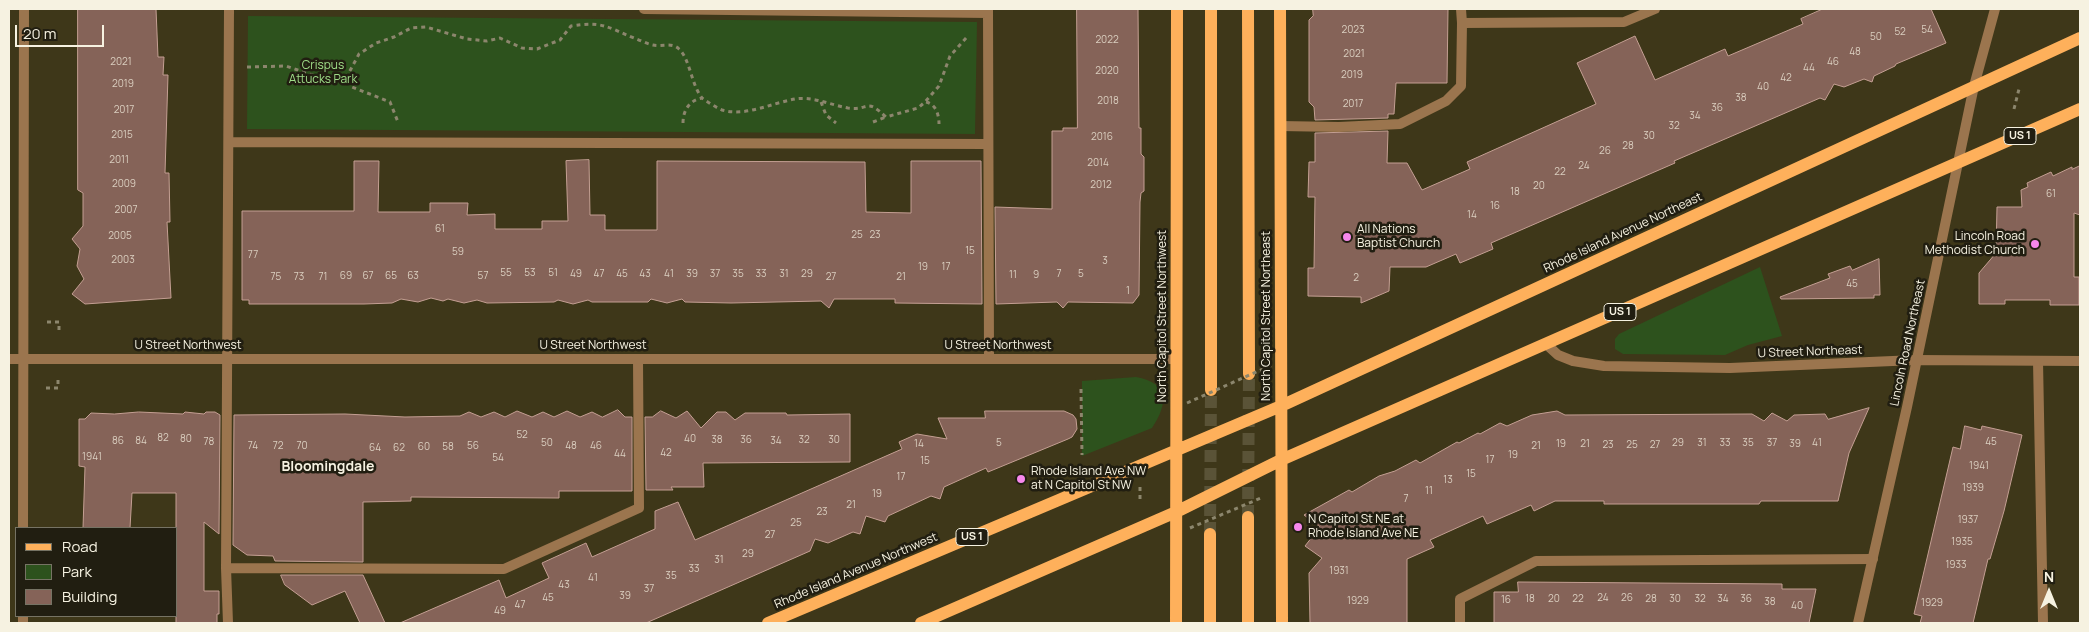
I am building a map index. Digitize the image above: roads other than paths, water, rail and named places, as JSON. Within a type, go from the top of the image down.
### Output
[{"type":"main road","name":"North Capitol Street Northwest","points":[[1176,623],[1177,9]]},
{"type":"main road","points":[[1211,9],[1211,390]]},
{"type":"main road","name":"North Capitol Street Northeast","points":[[1248,9],[1249,374]]},
{"type":"main road","name":"North Capitol Street Northeast","points":[[1280,9],[1282,623]]},
{"type":"main road","name":"Rhode Island Avenue Northeast","points":[[1176,452],[1281,406],[2080,38]]},
{"type":"main road","name":"US 1","points":[[920,623],[1176,512],[1281,460],[2080,109]]},
{"type":"main road","name":"Rhode Island Avenue Northwest","points":[[768,623],[1176,452]]},
{"type":"main road","points":[[1248,516],[1248,623]]},
{"type":"main road","points":[[1210,534],[1210,623]]},
{"type":"street","points":[[23,527],[24,9]]},
{"type":"street","points":[[228,623],[226,568],[229,9]]},
{"type":"street","points":[[644,9],[988,11],[989,359]]},
{"type":"street","points":[[1280,126],[1339,127],[1400,124],[1446,101],[1461,86],[1461,9]]},
{"type":"street","points":[[1462,23],[1624,22],[1655,9]]},
{"type":"street","name":"Lincoln Road Northeast","points":[[1858,623],[1959,163],[1974,86],[1995,9]]},
{"type":"street","points":[[229,142],[988,144]]},
{"type":"street","name":"U Street Northeast","points":[[1546,344],[1558,355],[1573,361],[1604,366],[1730,368],[1916,360],[2080,361]]},
{"type":"street","name":"U Street Northwest","points":[[9,359],[1177,359]]},
{"type":"street","points":[[226,568],[504,569],[639,508],[638,359]]},
{"type":"street","points":[[2038,361],[2043,623]]},
{"type":"street","points":[[1460,623],[1460,599],[1536,561],[1872,559]]},
{"type":"tunnel","points":[[1248,517],[1249,374]]},
{"type":"tunnel","points":[[1210,534],[1211,390]]},
{"type":"place","name":"All Nations Baptist Church","points":[[1347,237]]},
{"type":"place","name":"Lincoln Road Methodist Church","points":[[2035,244]]},
{"type":"place","name":"Rhode Island Ave NW at N Capitol St NW","points":[[1021,479]]},
{"type":"place","name":"N Capitol St NE at Rhode Island Ave NE","points":[[1298,527]]},
{"type":"district","name":"Bloomingdale","points":[[328,467]]},
{"type":"park label","name":"Crispus Attucks Park","points":[[323,73]]}]
